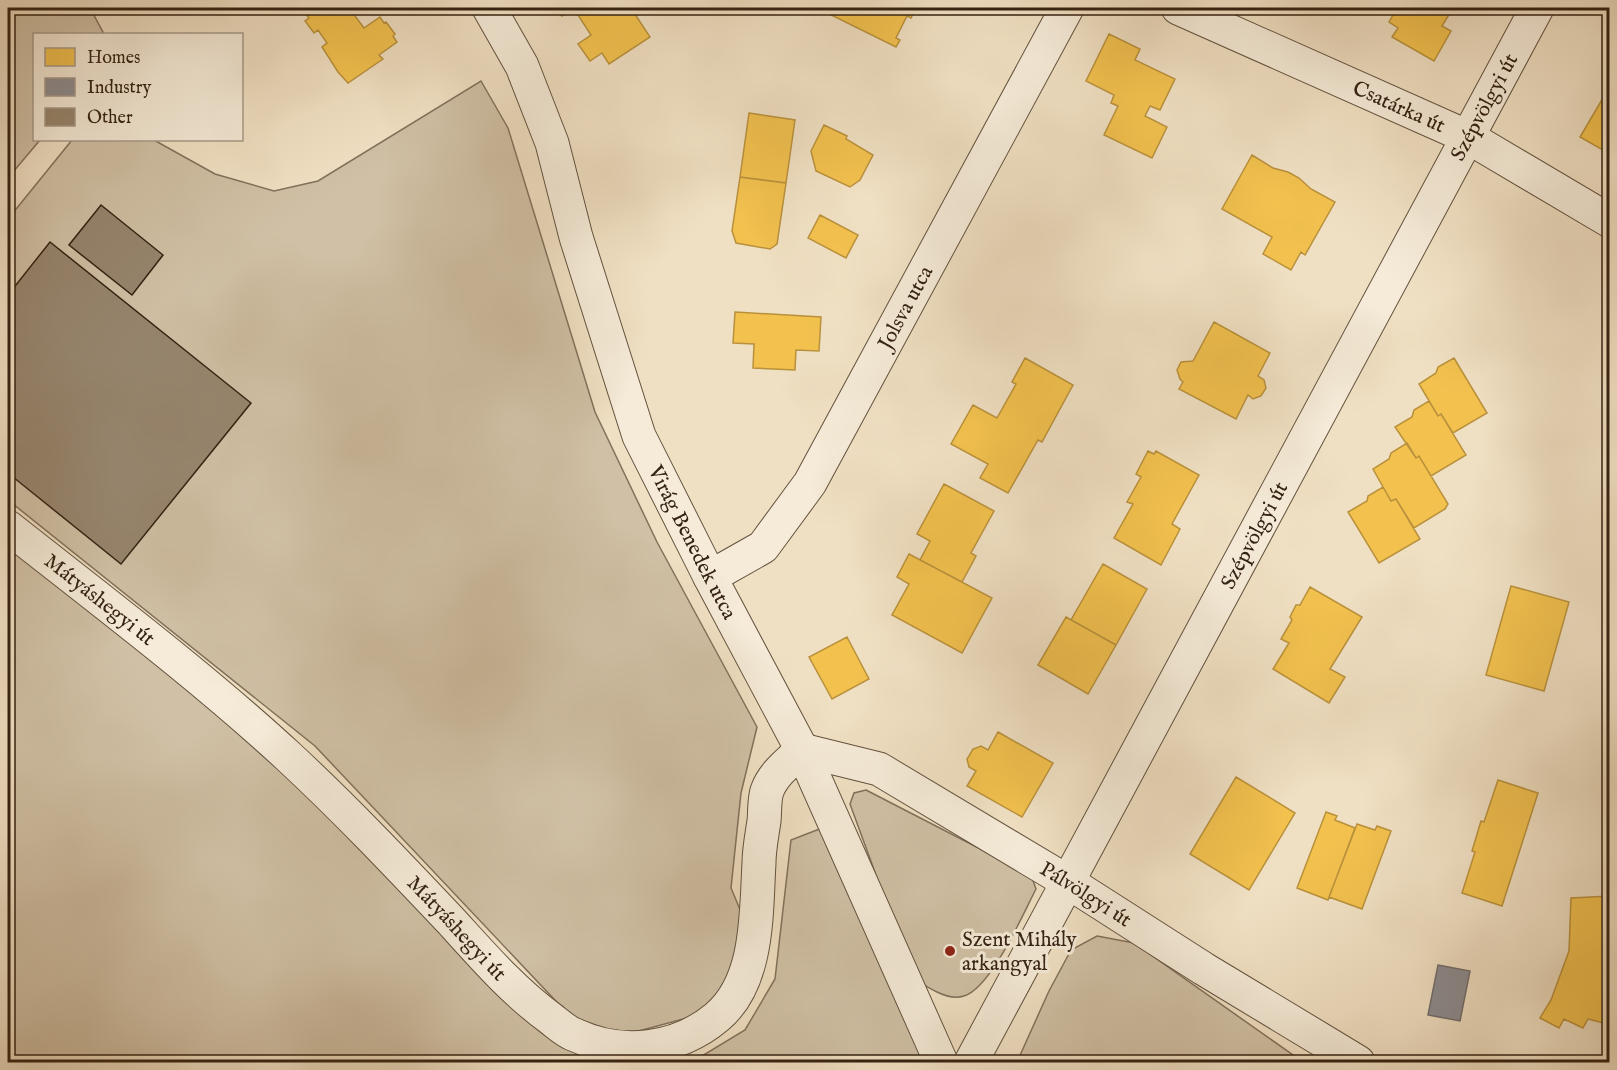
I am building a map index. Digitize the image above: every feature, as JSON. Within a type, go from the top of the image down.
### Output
[{"type":"street","name":"Virág Benedek utca","points":[[489,8],[522,66],[552,143],[576,237],[639,436],[710,577],[802,750],[941,1062]]},
{"type":"street","name":"Jolsva utca","points":[[710,577],[763,547],[810,483],[1067,8]]},
{"type":"street","name":"Csatárka út","points":[[1178,8],[1468,137],[1610,221]]},
{"type":"street","name":"Szépvölgyi út","points":[[971,1062],[1537,8]]},
{"type":"street","name":"Mátyáshegyi út","points":[[8,527],[148,637],[290,758],[505,979],[537,1008],[573,1035],[600,1044],[628,1048],[652,1047],[675,1042],[719,1016],[738,991],[749,962],[755,933],[759,859],[767,790],[781,768],[802,750]]},
{"type":"street","name":"Pálvölgyi út","points":[[802,750],[846,763],[879,769],[1068,882],[1204,969],[1358,1062]]},
{"type":"shaded area","points":[[8,8],[90,8],[103,33],[33,33],[33,141],[39,141],[8,178]]},
{"type":"shaded area","points":[[481,81],[508,128],[595,412],[657,542],[757,727],[741,793],[731,888],[749,931],[731,987],[698,1015],[624,1035],[570,1016],[315,746],[8,500],[8,219],[71,141],[156,141],[215,174],[274,191],[318,181]]},
{"type":"shaded area","points":[[8,541],[211,705],[617,1062],[8,1062]]},
{"type":"shaded area","points":[[866,790],[1031,875],[1036,889],[1015,932],[985,979],[964,996],[950,997],[932,990],[918,979],[910,968],[850,804],[854,793]]},
{"type":"shaded area","points":[[822,828],[941,1062],[692,1062],[745,1030],[775,979],[791,840]]},
{"type":"shaded area","points":[[1097,936],[1134,943],[1303,1062],[1017,1062],[1049,991],[1071,950]]},
{"type":"building: Homes","points":[[301,8],[349,8],[364,28],[380,17],[395,34],[393,36],[397,42],[379,55],[383,59],[348,83],[322,47],[327,43],[318,30],[314,33],[305,21],[309,18]]},
{"type":"building: Homes","points":[[556,8],[588,8],[578,15],[574,9],[562,16]]},
{"type":"building: Homes","points":[[588,8],[631,8],[650,37],[609,64],[602,53],[590,61],[578,44],[591,35],[578,15]]},
{"type":"building: Homes","points":[[829,8],[916,8],[911,18],[907,16],[896,38],[900,40],[896,47],[827,13]]},
{"type":"building: Homes","points":[[1397,8],[1453,8],[1442,26],[1451,31],[1434,61],[1392,37],[1398,28],[1389,22]]},
{"type":"building: Homes","points":[[1109,34],[1140,49],[1135,60],[1175,79],[1160,110],[1150,106],[1145,116],[1167,127],[1152,158],[1104,135],[1118,106],[1111,103],[1114,95],[1086,81]]},
{"type":"building: Homes","points":[[1610,86],[1610,154],[1580,137]]},
{"type":"building: Homes","points":[[749,113],[795,120],[786,183],[740,177]]},
{"type":"building: Homes","points":[[824,125],[847,136],[846,139],[873,155],[860,180],[850,187],[816,171],[811,151]]},
{"type":"building: Homes","points":[[1252,155],[1273,168],[1299,178],[1311,189],[1335,202],[1305,255],[1301,252],[1291,270],[1263,254],[1272,237],[1222,209]]},
{"type":"building: Homes","points":[[740,177],[786,183],[777,244],[770,249],[736,243],[732,231]]},
{"type":"building: Homes","points":[[820,215],[858,235],[846,258],[808,238]]},
{"type":"building: Homes","points":[[735,312],[821,317],[819,351],[796,350],[795,370],[753,368],[754,344],[733,343]]},
{"type":"building: Homes","points":[[1214,322],[1270,353],[1258,376],[1264,380],[1266,388],[1261,396],[1253,399],[1248,395],[1236,419],[1179,389],[1183,382],[1177,370],[1181,362],[1193,361]]},
{"type":"building: Homes","points":[[1025,358],[1073,385],[1042,442],[1038,440],[1008,493],[980,478],[988,464],[951,444],[973,405],[997,418],[1016,384],[1012,382]]},
{"type":"building: Homes","points":[[1454,358],[1487,413],[1453,433],[1441,414],[1438,416],[1419,384],[1436,373],[1438,367]]},
{"type":"building: Homes","points":[[1429,401],[1438,416],[1441,414],[1466,455],[1431,476],[1419,456],[1416,458],[1395,427],[1412,417],[1414,410]]},
{"type":"building: Homes","points":[[1407,443],[1416,458],[1419,456],[1448,504],[1445,509],[1414,528],[1396,499],[1391,501],[1373,469]]},
{"type":"building: Homes","points":[[1148,451],[1154,454],[1156,451],[1199,475],[1172,524],[1180,529],[1161,565],[1114,538],[1133,504],[1127,502],[1141,477],[1136,474]]},
{"type":"building: Homes","points":[[944,484],[994,511],[971,553],[976,556],[962,582],[920,560],[930,541],[917,534]]},
{"type":"building: Homes","points":[[1383,487],[1391,501],[1396,499],[1420,539],[1379,563],[1348,512],[1367,501],[1368,496]]},
{"type":"building: Homes","points":[[909,554],[992,598],[962,653],[892,615],[909,584],[897,577]]},
{"type":"building: Homes","points":[[1103,564],[1147,589],[1116,645],[1071,620]]},
{"type":"building: Homes","points":[[1511,586],[1569,602],[1544,691],[1486,675]]},
{"type":"building: Homes","points":[[1310,587],[1362,617],[1330,669],[1345,677],[1329,703],[1273,669],[1289,643],[1281,639],[1292,620],[1290,617]]},
{"type":"building: Homes","points":[[1066,617],[1116,645],[1088,694],[1038,665]]},
{"type":"building: Homes","points":[[847,637],[869,679],[832,699],[809,657]]},
{"type":"building: Homes","points":[[998,732],[1053,763],[1022,817],[967,786],[976,771],[969,767],[967,759],[973,749],[981,746],[988,750]]},
{"type":"building: Homes","points":[[1236,777],[1295,813],[1249,890],[1190,854]]},
{"type":"building: Homes","points":[[1498,780],[1538,793],[1502,906],[1462,893],[1475,852],[1472,851],[1481,821],[1484,822]]},
{"type":"building: Homes","points":[[1326,812],[1337,816],[1335,820],[1355,828],[1328,900],[1297,888]]},
{"type":"building: Homes","points":[[1357,824],[1375,830],[1377,826],[1391,831],[1362,909],[1329,897]]},
{"type":"building: Homes","points":[[1610,896],[1610,998],[1604,1023],[1588,1019],[1583,1028],[1564,1019],[1559,1028],[1540,1018],[1551,1000],[1569,951],[1571,898]]},
{"type":"building: Industry","points":[[1438,965],[1470,971],[1460,1021],[1428,1015]]},
{"type":"building: Other","points":[[101,205],[163,255],[132,295],[69,245]]},
{"type":"building: Other","points":[[50,242],[251,403],[121,564],[8,473],[8,295]]},
{"type":"place","name":"Szent Mihály arkangyal","points":[[950,951]]}]
